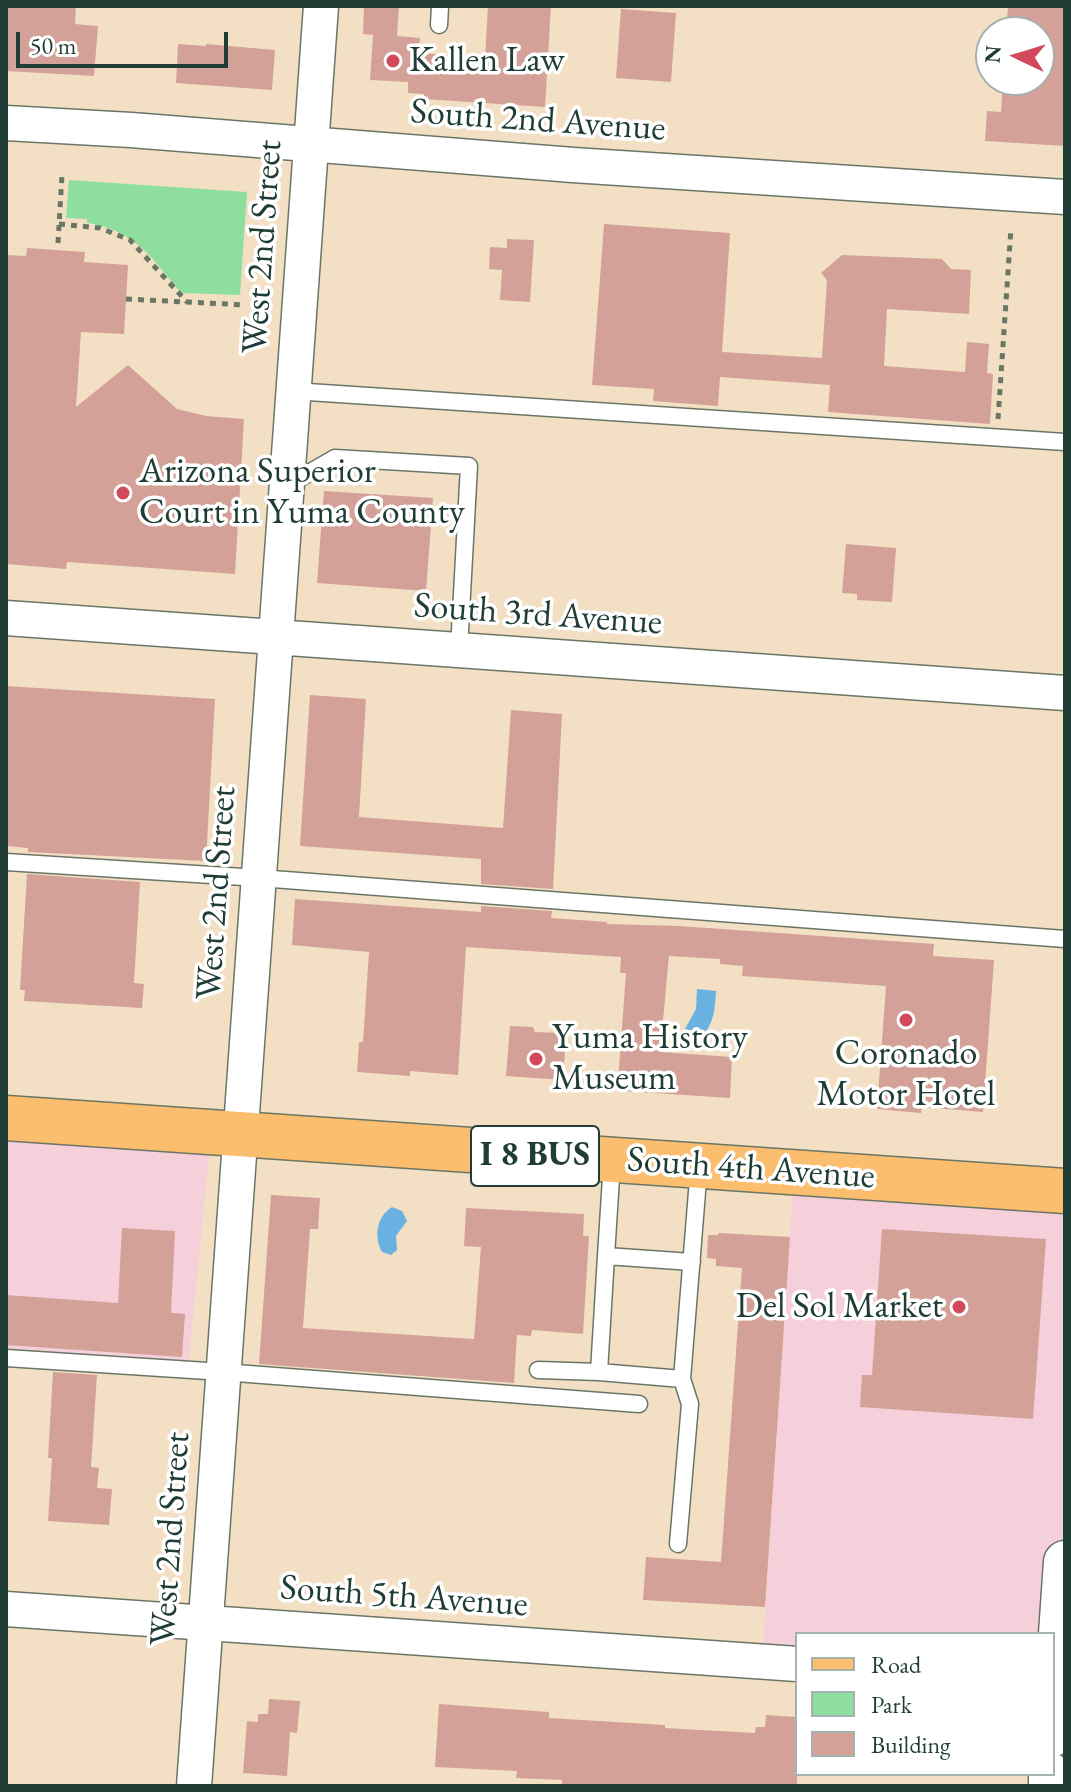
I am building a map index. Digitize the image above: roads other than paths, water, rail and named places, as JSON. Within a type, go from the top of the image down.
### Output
[{"type":"main road","name":"South 4th Avenue","points":[[6,1118],[1065,1191]]},
{"type":"street","name":"West 2nd Street","points":[[194,1786],[321,6]]},
{"type":"street","name":"South 2nd Avenue","points":[[6,123],[1065,197]]},
{"type":"street","name":"South 3rd Avenue","points":[[6,618],[1065,693]]},
{"type":"street","points":[[1055,1713],[1065,1562]]},
{"type":"street","name":"South 5th Avenue","points":[[6,1609],[795,1664]]},
{"type":"lane","points":[[439,25],[440,6]]},
{"type":"lane","points":[[293,391],[1065,442]]},
{"type":"lane","points":[[288,485],[335,458],[469,466],[459,649]]},
{"type":"lane","points":[[6,862],[1065,939]]},
{"type":"lane","points":[[599,1372],[613,1161]]},
{"type":"lane","points":[[678,1544],[690,1404],[682,1379],[699,1166]]},
{"type":"lane","points":[[606,1256],[692,1262]]},
{"type":"lane","points":[[6,1358],[639,1404]]},
{"type":"lane","points":[[538,1370],[682,1379]]},
{"type":"water","points":[[697,989],[716,991],[711,1023],[699,1039],[689,1037],[685,1029],[696,1009]]},
{"type":"water","points":[[392,1207],[402,1211],[407,1221],[396,1236],[397,1250],[391,1255],[382,1252],[377,1234],[383,1216]]},
{"type":"place","name":"Kallen Law","points":[[393,61]]},
{"type":"place","name":"Arizona Superior Court in Yuma County","points":[[123,493]]},
{"type":"place","name":"Coronado Motor Hotel","points":[[906,1020]]},
{"type":"place","name":"Yuma History Museum","points":[[536,1059]]},
{"type":"place","name":"Del Sol Market","points":[[959,1307]]}]
